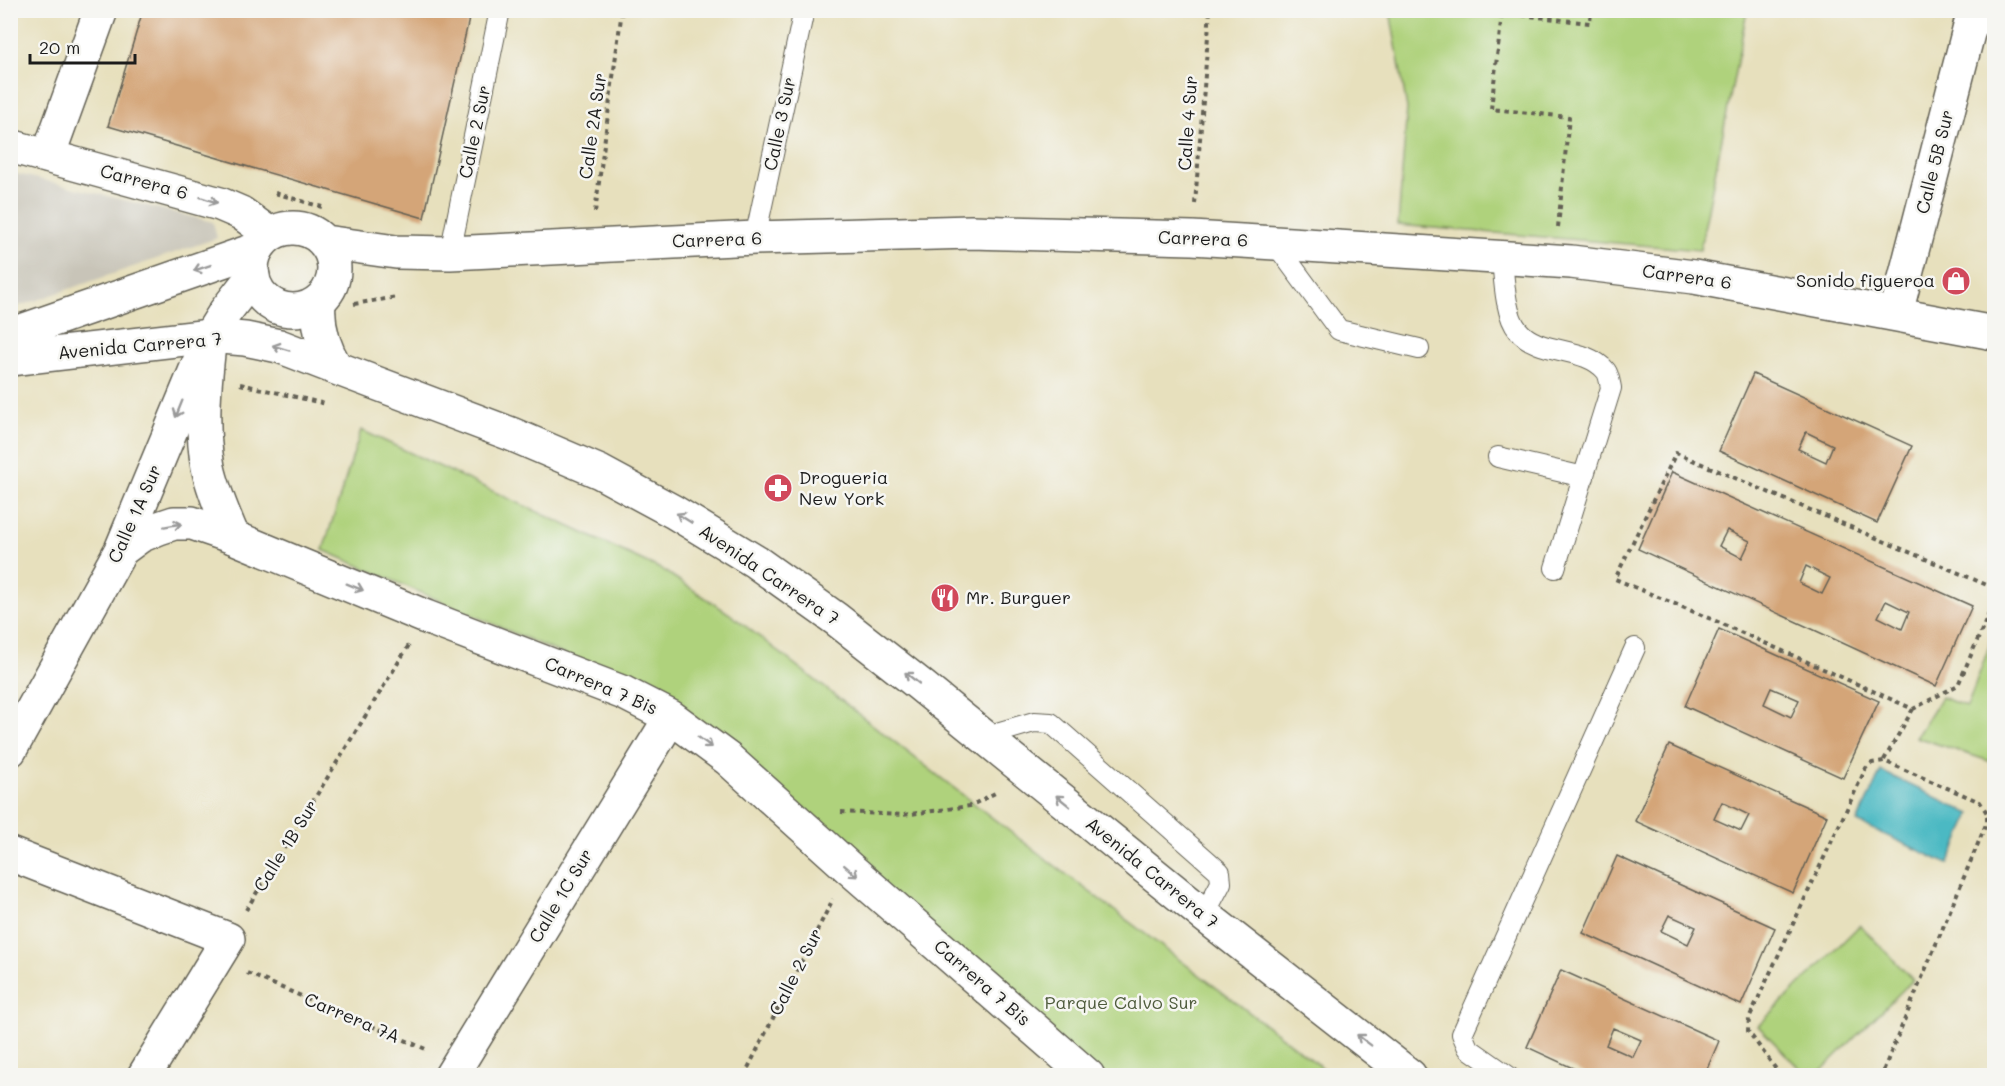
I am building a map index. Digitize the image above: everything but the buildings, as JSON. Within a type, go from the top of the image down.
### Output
[{"type":"street","points":[[48,156],[101,10]]},
{"type":"street","name":"Calle 5B Sur","points":[[1896,313],[1980,20]]},
{"type":"street","name":"Carrera 6","points":[[10,146],[220,204],[241,213],[260,253]]},
{"type":"street","points":[[10,335],[260,253],[281,229],[293,228],[310,232],[325,242],[332,254],[335,267],[335,296],[318,316],[323,343],[336,368]]},
{"type":"street","name":"Carrera 6","points":[[325,242],[396,252],[450,253],[755,238],[971,232],[1192,238],[1554,261],[1694,277],[1896,313],[1992,336]]},
{"type":"street","name":"Carrera 6","points":[[335,296],[351,270],[396,252]]},
{"type":"street","points":[[260,253],[256,289],[273,306],[297,311],[308,309],[335,296]]},
{"type":"street","name":"Calle 1A Sur","points":[[10,750],[121,550],[210,336],[260,253]]},
{"type":"street","points":[[210,336],[206,375],[205,441],[208,468],[233,537]]},
{"type":"street","name":"Avenida Carrera 7","points":[[10,359],[210,336],[245,339],[279,346],[511,434],[600,472],[674,512],[756,562],[836,619],[920,684],[1204,915],[1410,1076]]},
{"type":"street","name":"Carrera 7 Bis","points":[[121,550],[140,536],[174,523],[192,523],[233,537],[426,617],[624,693],[671,717],[728,759],[849,868],[1088,1076]]},
{"type":"street","name":"Calle 1C Sur","points":[[455,1069],[671,717]]},
{"type":"street","points":[[10,854],[222,950],[144,1076]]},
{"type":"lane","name":"Calle 2 Sur","points":[[450,253],[500,10]]},
{"type":"lane","name":"Calle 3 Sur","points":[[755,238],[804,10]]},
{"type":"lane","points":[[1275,243],[1339,330],[1419,349]]},
{"type":"lane","points":[[1502,258],[1509,309],[1517,329],[1530,341],[1593,360],[1607,372],[1611,388],[1556,568]]},
{"type":"lane","points":[[1498,457],[1584,477]]},
{"type":"lane","points":[[1509,1076],[1468,1048],[1462,1034],[1635,648]]},
{"type":"lane","points":[[984,737],[1034,722],[1051,723],[1220,872],[1221,883],[1204,915]]},
{"type":"path","name":"Calle 2A Sur","points":[[591,245],[622,10]]},
{"type":"path","name":"Calle 4 Sur","points":[[1192,238],[1210,10]]},
{"type":"path","points":[[1554,261],[1569,117],[1491,109],[1502,13],[1590,23],[1591,10]]},
{"type":"path","points":[[274,193],[329,209]]},
{"type":"path","points":[[335,296],[397,297]]},
{"type":"path","points":[[206,375],[334,406]]},
{"type":"path","points":[[1913,709],[1615,579],[1676,453],[1995,588]]},
{"type":"path","points":[[1884,761],[1913,709],[1958,685],[1995,602]]},
{"type":"path","name":"Calle 1B Sur","points":[[222,950],[426,617]]},
{"type":"path","points":[[1781,1076],[1748,1031],[1749,1018],[1866,768],[1872,763],[1884,761],[1980,802],[1987,813],[1987,822],[1881,1076]]},
{"type":"path","points":[[838,812],[903,815],[970,806],[995,793]]},
{"type":"path","name":"Calle 2 Sur","points":[[744,1076],[849,868]]},
{"type":"path","name":"Carrera 7A","points":[[222,950],[455,1069]]},
{"type":"shaded area","points":[[10,172],[213,222],[217,238],[11,309]]},
{"type":"green space","points":[[1390,11],[1747,11],[1700,250],[1398,225],[1407,108]]},
{"type":"green space","name":"Parque Calvo Sur","points":[[361,430],[663,570],[730,614],[1017,837],[1332,1075],[1099,1075],[624,681],[323,550]]},
{"type":"green space","points":[[1994,633],[1994,756],[1992,762],[1916,737],[1941,697],[1967,707]]},
{"type":"green space","points":[[1860,925],[1913,980],[1817,1075],[1806,1075],[1758,1026]]},
{"type":"water","points":[[1881,771],[1971,814],[1948,864],[1857,822]]},
{"type":"place","name":"Sonido figueroa","points":[[1956,281]]},
{"type":"place","name":"Drogueria New York","points":[[778,488]]},
{"type":"place","name":"Mr. Burguer","points":[[945,598]]}]
